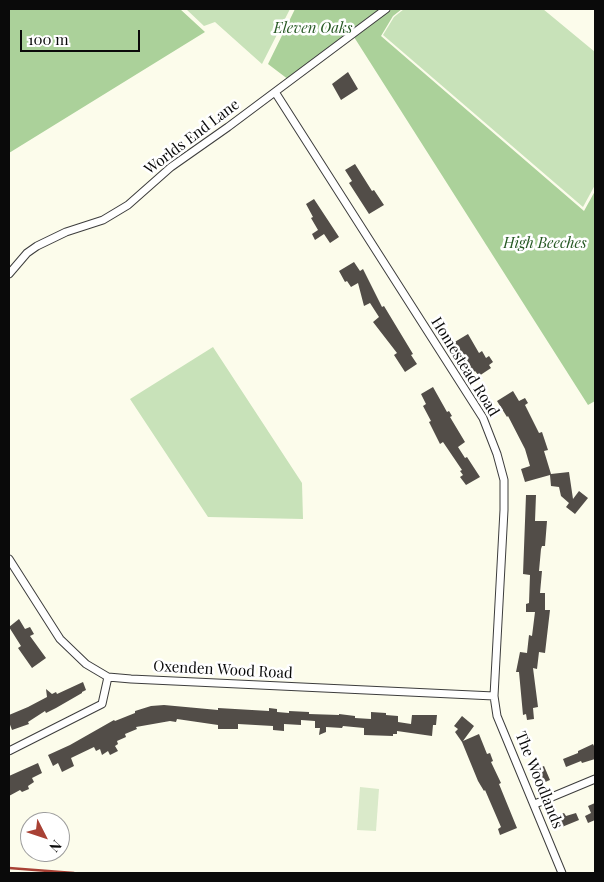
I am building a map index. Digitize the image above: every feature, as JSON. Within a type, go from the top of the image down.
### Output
[{"type":"street","name":"Worlds End Lane","points":[[9,274],[27,253],[37,246],[66,232],[103,220],[128,205],[172,167],[386,9]]},
{"type":"street","name":"Homestead Road","points":[[274,92],[483,418],[497,454],[504,480],[504,510],[494,696]]},
{"type":"street","name":"Oxenden Wood Road","points":[[9,559],[60,639],[86,664],[108,677],[494,696]]},
{"type":"street","points":[[9,751],[102,704],[108,677]]},
{"type":"street","name":"The Woodlands","points":[[494,696],[497,716],[562,873]]},
{"type":"street","points":[[535,804],[595,779]]},
{"type":"green space","points":[[9,9],[180,9],[205,32],[9,153]]},
{"type":"green space","points":[[186,9],[290,9],[262,64],[215,22],[204,26]]},
{"type":"green space","name":"High Beeches","points":[[295,9],[402,9],[393,16],[381,36],[584,211],[595,191],[595,401],[588,405],[354,37],[293,83],[268,64]]},
{"type":"green space","points":[[404,9],[543,9],[595,52],[595,185],[583,207],[383,35],[394,17]]},
{"type":"green space","points":[[213,347],[302,483],[303,519],[208,517],[130,399]]},
{"type":"green space","points":[[360,787],[379,789],[376,831],[357,830]]},
{"type":"building","points":[[348,72],[358,89],[341,100],[332,84]]},
{"type":"building","points":[[355,164],[372,191],[374,190],[384,205],[369,214],[349,183],[352,181],[345,170]]},
{"type":"building","points":[[314,199],[339,237],[330,243],[324,234],[315,240],[312,234],[318,230],[306,204]]},
{"type":"building","points":[[354,262],[360,271],[363,269],[382,307],[384,306],[413,354],[411,355],[417,364],[405,372],[394,355],[397,353],[373,322],[379,317],[370,303],[364,306],[358,283],[351,287],[347,281],[345,282],[339,271]]},
{"type":"building","points":[[468,334],[479,353],[482,351],[486,358],[489,356],[493,362],[489,365],[491,368],[479,376],[475,371],[472,373],[469,368],[471,367],[464,356],[461,358],[453,343]]},
{"type":"building","points":[[433,387],[447,412],[449,411],[452,416],[450,417],[465,442],[458,447],[480,477],[466,485],[460,477],[463,475],[460,471],[462,470],[443,442],[440,444],[423,406],[426,404],[421,394]]},
{"type":"building","points":[[513,391],[519,401],[525,398],[528,403],[525,405],[539,433],[542,432],[548,450],[544,451],[551,474],[569,472],[573,499],[579,491],[588,498],[575,514],[566,507],[569,503],[561,496],[559,487],[551,486],[550,475],[525,482],[521,469],[530,466],[525,449],[508,416],[497,401]]},
{"type":"building","points":[[526,495],[536,495],[535,521],[547,521],[545,546],[542,546],[541,549],[539,571],[542,571],[540,593],[545,593],[545,610],[550,610],[545,653],[539,652],[537,669],[533,668],[538,707],[533,708],[534,719],[527,720],[526,714],[523,715],[519,672],[516,672],[520,652],[527,653],[529,635],[532,636],[535,612],[526,612],[526,604],[529,603],[530,575],[523,574]]},
{"type":"building","points":[[19,619],[25,629],[30,627],[34,634],[30,636],[46,658],[32,668],[18,648],[21,646],[9,627]]},
{"type":"building","points":[[83,682],[86,690],[82,693],[46,713],[45,711],[28,722],[29,724],[12,730],[9,715],[47,697],[46,689],[52,694],[56,692],[57,694]]},
{"type":"building","points":[[164,705],[218,710],[218,708],[269,711],[269,708],[277,709],[277,712],[339,714],[371,719],[371,712],[386,713],[386,715],[398,716],[398,722],[411,724],[412,715],[437,715],[436,725],[433,725],[432,736],[397,731],[397,734],[393,734],[393,736],[364,735],[364,728],[343,726],[342,728],[326,727],[326,732],[319,735],[320,728],[315,728],[315,721],[301,720],[301,725],[284,724],[284,731],[273,730],[273,726],[238,724],[238,729],[218,729],[218,725],[177,719],[176,722],[170,721],[136,727],[137,729],[125,734],[126,737],[117,741],[118,744],[115,746],[118,751],[110,755],[108,751],[102,755],[100,749],[96,751],[94,747],[71,758],[74,766],[62,772],[58,763],[53,766],[48,755],[114,720],[151,706]]},
{"type":"building","points":[[462,716],[474,726],[463,741],[479,734],[487,754],[490,753],[493,761],[491,762],[501,783],[499,784],[517,828],[500,835],[498,829],[501,827],[485,790],[478,781],[462,742],[455,732],[458,729],[454,726]]},
{"type":"building","points":[[593,744],[595,759],[582,763],[581,761],[566,767],[563,759]]},
{"type":"building","points":[[38,763],[42,773],[32,778],[34,782],[28,786],[29,789],[22,792],[20,790],[9,796],[9,776]]},
{"type":"building","points":[[544,766],[550,780],[543,783],[541,776],[537,778],[534,770]]},
{"type":"building","points":[[595,803],[595,820],[588,823],[585,816],[591,813],[588,806]]},
{"type":"building","points":[[564,813],[566,816],[576,813],[579,820],[557,829],[554,823],[558,821],[556,816]]},
{"type":"railway","points":[[9,868],[74,873]]},
{"type":"park label","name":"Eleven Oaks","points":[[313,28]]}]
